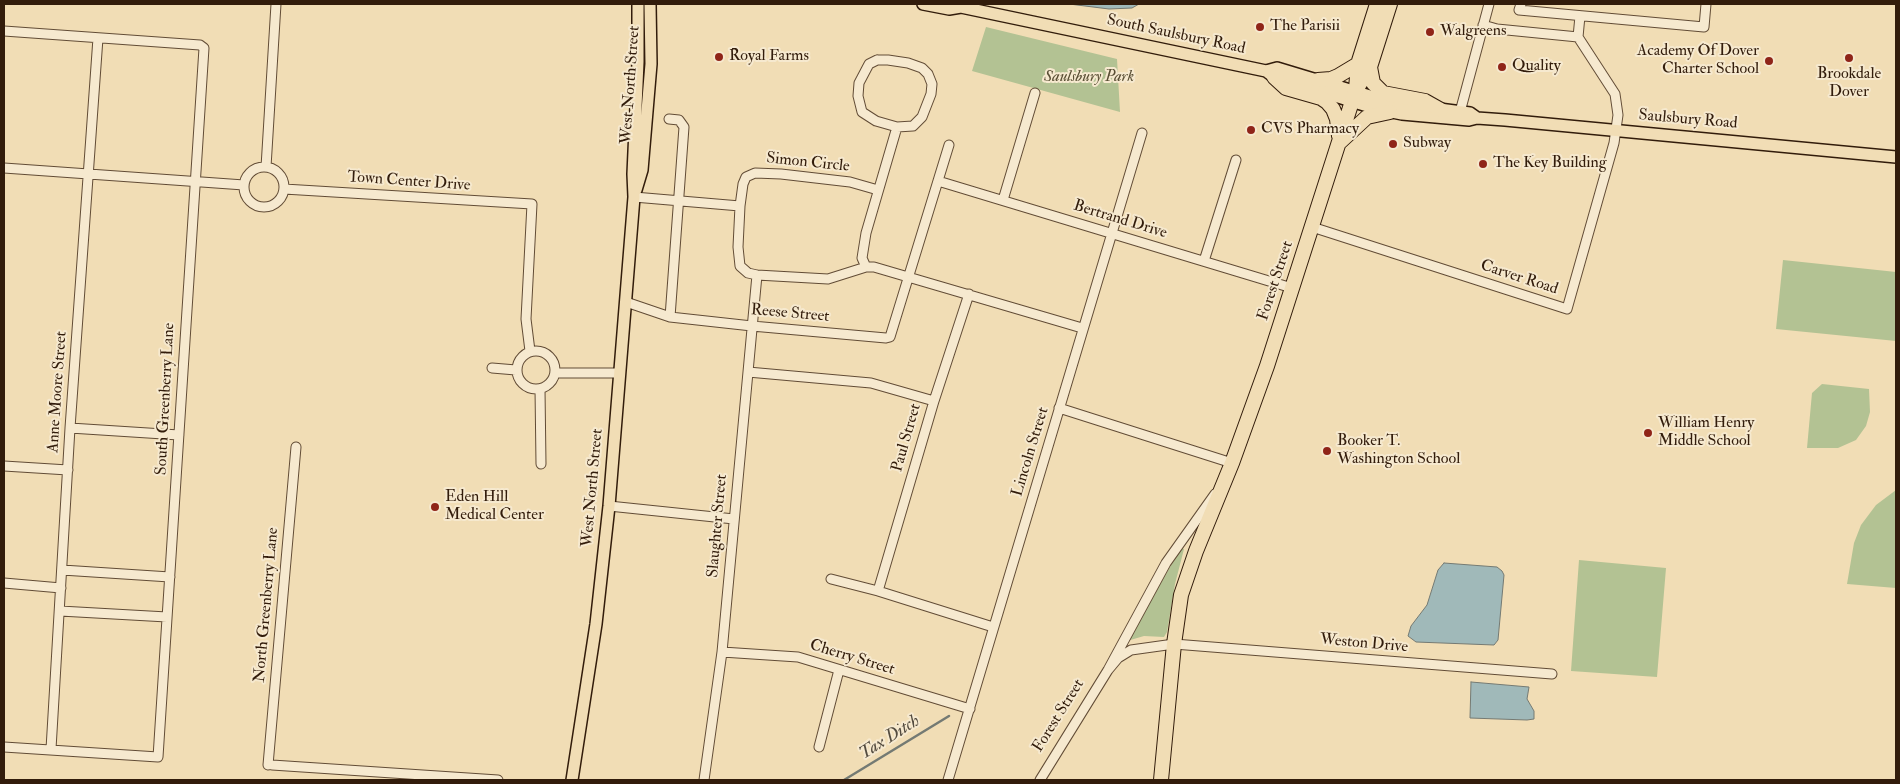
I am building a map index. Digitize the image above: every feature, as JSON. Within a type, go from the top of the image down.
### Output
[{"type":"highway","points":[[1377,4],[1364,66],[1373,83],[1383,94],[1425,101],[1441,110]]},
{"type":"highway","points":[[1318,80],[1338,76],[1364,66],[1390,4]]},
{"type":"highway","name":"Forest Street","points":[[1174,644],[1180,595],[1232,463],[1267,366],[1364,66]]},
{"type":"highway","points":[[1270,74],[1286,88],[1321,98],[1327,102],[1333,109],[1337,119],[1339,142]]},
{"type":"highway","points":[[1339,142],[1367,117],[1390,112]]},
{"type":"highway","points":[[1161,780],[1174,644]]},
{"type":"main road","name":"West North Street","points":[[634,197],[642,170],[652,51],[650,4]]},
{"type":"main road","points":[[652,51],[659,4]]},
{"type":"main road","name":"South Saulsbury Road","points":[[924,4],[949,9],[960,5],[1270,74],[1354,97]]},
{"type":"main road","name":"West North Street","points":[[572,780],[596,624],[609,506],[634,197],[633,174],[638,62],[637,8]]},
{"type":"main road","name":"South Saulsbury Road","points":[[1270,74],[1277,68],[1318,80],[1354,97]]},
{"type":"main road","name":"Saulsbury Road","points":[[1354,97],[1470,113],[1477,118]]},
{"type":"main road","name":"Saulsbury Road","points":[[1354,97],[1390,112],[1469,120],[1477,118],[1616,130],[1896,157]]},
{"type":"street","points":[[266,167],[276,4]]},
{"type":"street","points":[[1460,112],[1489,4]]},
{"type":"street","points":[[1520,4],[1519,10],[1704,27],[1706,4]]},
{"type":"street","points":[[1580,16],[1578,37],[1615,94],[1618,108],[1616,130]]},
{"type":"street","points":[[1483,25],[1497,29],[1578,37]]},
{"type":"street","points":[[4,31],[98,38]]},
{"type":"street","name":"South Greenberry Lane","points":[[51,749],[158,757],[170,577],[204,48],[200,45],[98,38]]},
{"type":"street","name":"Anne Moore Street","points":[[51,749],[70,428],[90,174],[98,38]]},
{"type":"street","points":[[877,60],[888,60],[922,68],[928,74],[932,84],[931,94],[922,117],[913,126],[897,127],[876,121],[862,112],[858,96],[859,83],[869,64],[877,60]]},
{"type":"street","points":[[1003,200],[1034,93]]},
{"type":"street","points":[[669,119],[679,120],[684,126],[670,317]]},
{"type":"street","points":[[866,267],[862,258],[863,246],[897,127]]},
{"type":"street","name":"Carver Road","points":[[1312,227],[1568,309],[1616,130]]},
{"type":"street","name":"Lincoln Street","points":[[948,780],[1142,133]]},
{"type":"street","name":"Reese Street","points":[[626,302],[670,317],[752,326],[890,337],[949,146]]},
{"type":"street","points":[[1204,261],[1236,160]]},
{"type":"street","points":[[266,167],[277,172],[281,177],[284,189],[279,200],[274,204],[262,207],[256,205],[247,197],[244,185],[249,174],[266,167]]},
{"type":"street","points":[[4,168],[244,185]]},
{"type":"street","name":"Simon Circle","points":[[757,275],[748,273],[740,266],[738,247],[740,206],[743,184],[746,177],[755,173],[781,174],[850,182],[878,190]]},
{"type":"street","name":"Bertrand Drive","points":[[938,180],[1292,288]]},
{"type":"street","name":"Town Center Drive","points":[[284,189],[532,204],[526,319],[530,351]]},
{"type":"street","points":[[634,197],[740,206]]},
{"type":"street","points":[[757,275],[828,279],[866,267],[874,267],[1082,328]]},
{"type":"street","name":"Slaughter Street","points":[[704,780],[722,652],[757,275]]},
{"type":"street","name":"Paul Street","points":[[878,591],[934,401],[968,294]]},
{"type":"street","points":[[540,350],[548,355],[554,363],[555,372],[551,381],[540,389],[530,388],[522,384],[517,375],[516,370],[520,358],[530,351],[540,350]]},
{"type":"street","points":[[492,368],[516,370]]},
{"type":"street","points":[[555,372],[620,373]]},
{"type":"street","points":[[748,372],[870,383],[934,401]]},
{"type":"street","points":[[540,389],[541,464]]},
{"type":"street","points":[[1060,408],[1232,463]]},
{"type":"street","points":[[70,428],[179,435]]},
{"type":"street","name":"North Greenberry Lane","points":[[296,447],[270,765],[498,780]]},
{"type":"street","points":[[4,466],[68,470]]},
{"type":"street","name":"Forest Street","points":[[1040,780],[1108,670],[1166,563],[1225,480]]},
{"type":"street","points":[[609,506],[734,519]]},
{"type":"street","points":[[62,570],[170,577]]},
{"type":"street","points":[[831,579],[878,591],[994,627]]},
{"type":"street","points":[[4,583],[61,588]]},
{"type":"street","points":[[60,611],[167,617]]},
{"type":"street","name":"Forest Street","points":[[1108,670],[1118,658],[1131,650],[1174,644]]},
{"type":"street","name":"Weston Drive","points":[[1174,644],[1552,674]]},
{"type":"street","name":"Cherry Street","points":[[722,652],[798,657],[970,709]]},
{"type":"street","points":[[819,747],[839,670]]},
{"type":"street","points":[[4,746],[51,749]]},
{"type":"green space","name":"Saulsbury Park","points":[[986,27],[1117,59],[1120,112],[972,71]]},
{"type":"green space","points":[[1783,260],[1896,272],[1896,341],[1776,329]]},
{"type":"green space","points":[[1822,384],[1869,389],[1870,412],[1866,426],[1856,440],[1838,448],[1807,448],[1812,393]]},
{"type":"green space","points":[[1896,490],[1896,588],[1847,584],[1854,543],[1861,525],[1876,505]]},
{"type":"green space","points":[[1181,548],[1184,549],[1175,584],[1167,632],[1164,637],[1144,636],[1127,641]]},
{"type":"green space","points":[[1579,560],[1666,568],[1657,677],[1571,671]]},
{"type":"water","points":[[1069,4],[1139,4],[1132,8],[1109,9]]},
{"type":"water","points":[[1444,563],[1497,567],[1502,571],[1504,575],[1498,640],[1494,645],[1416,642],[1408,636],[1411,626],[1427,605],[1438,570]]},
{"type":"water","points":[[1471,682],[1529,687],[1527,699],[1534,711],[1534,719],[1470,718]]},
{"type":"waterway","name":"Tax Ditch","points":[[844,780],[949,716]]},
{"type":"place","name":"The Parisii","points":[[1260,27]]},
{"type":"place","name":"Walgreens","points":[[1430,32]]},
{"type":"place","name":"Royal Farms","points":[[719,57]]},
{"type":"place","name":"Brookdale Dover","points":[[1849,58]]},
{"type":"place","name":"Academy Of Dover Charter School","points":[[1769,61]]},
{"type":"place","name":"Quality","points":[[1502,67]]},
{"type":"place","name":"CVS Pharmacy","points":[[1251,130]]},
{"type":"place","name":"Subway","points":[[1393,144]]},
{"type":"place","name":"The Key Building","points":[[1483,164]]},
{"type":"place","name":"William Henry Middle School","points":[[1648,433]]},
{"type":"place","name":"Booker T. Washington School","points":[[1327,451]]},
{"type":"place","name":"Eden Hill Medical Center","points":[[435,507]]}]
